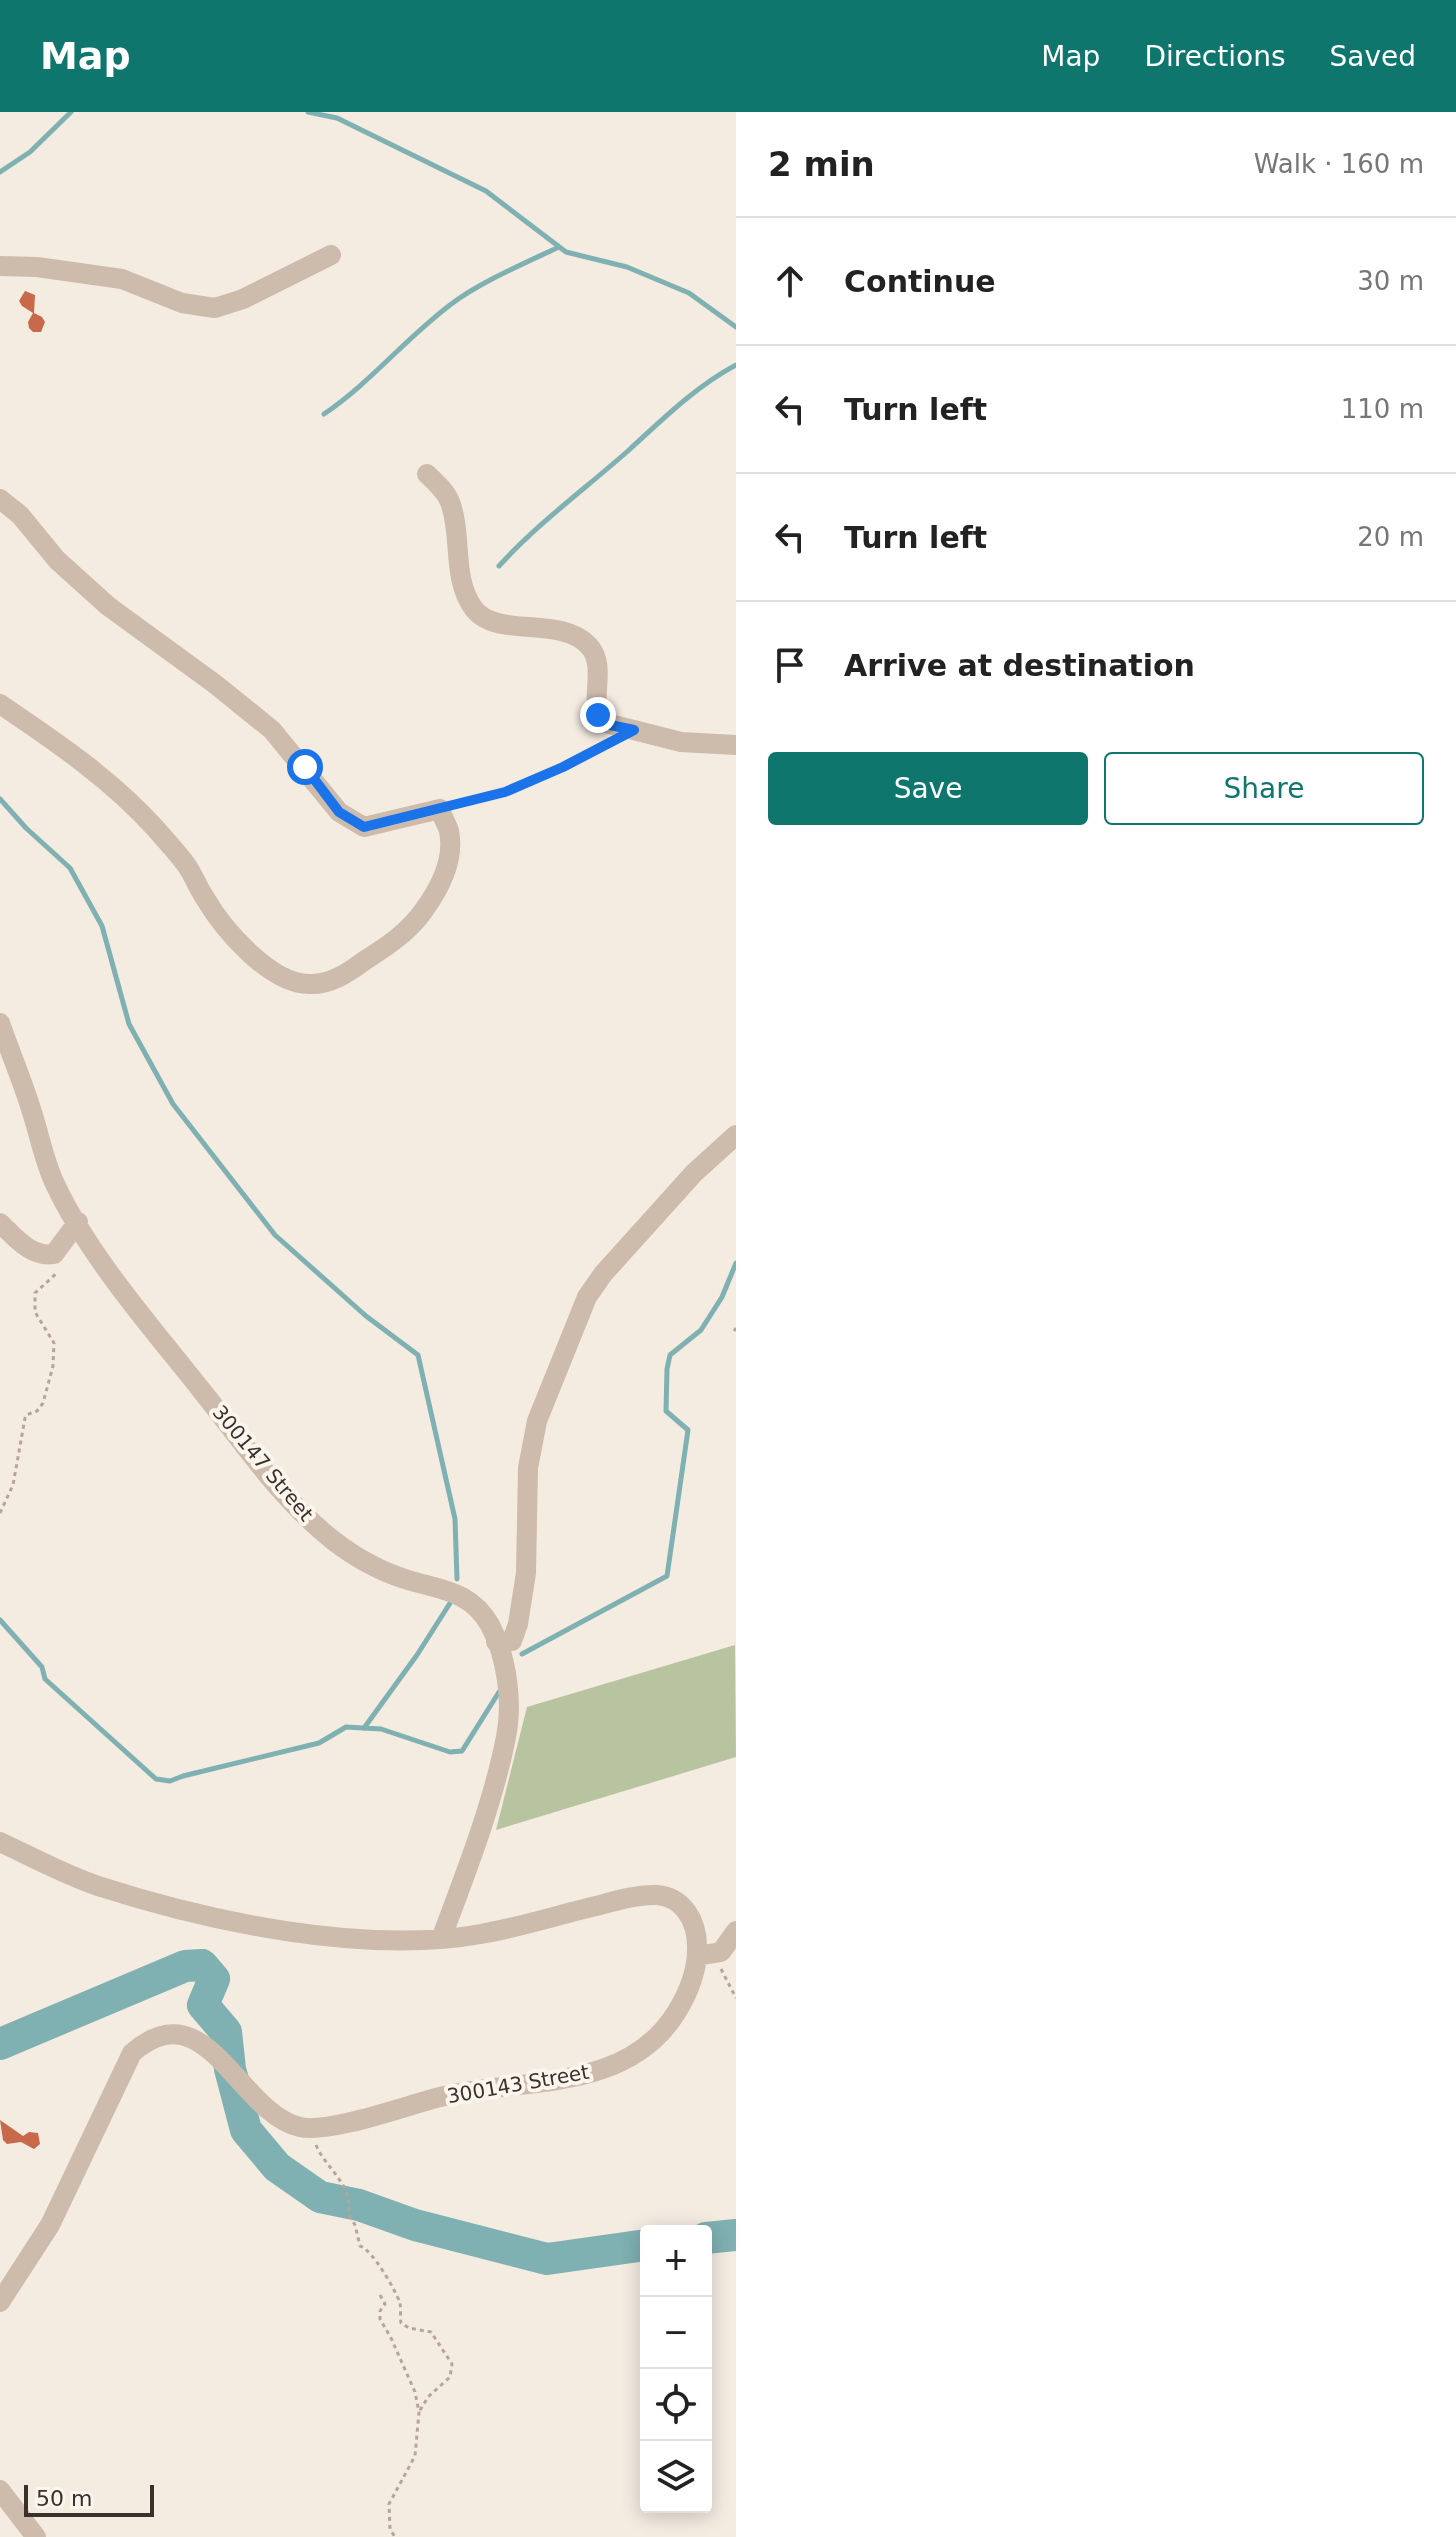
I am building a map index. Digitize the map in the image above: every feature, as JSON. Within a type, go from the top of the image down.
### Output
[{"type":"street","points":[[0,266],[37,267],[122,279],[182,303],[215,308],[243,299],[331,255]]},
{"type":"street","points":[[427,474],[450,502],[462,584],[475,610],[499,623],[533,625],[560,631],[591,648],[598,671],[599,719],[605,724],[681,742],[736,745]]},
{"type":"street","points":[[0,499],[20,515],[57,560],[108,606],[272,730],[339,812],[352,822],[364,827],[440,809],[450,835],[445,873],[419,917],[393,942],[343,976],[311,985],[298,983],[280,976],[233,935],[206,900],[188,867],[115,787],[0,704]]},
{"type":"street","name":"300147 Street","points":[[0,1023],[29,1101],[54,1183],[94,1250],[265,1471],[304,1515],[334,1541],[370,1564],[407,1580],[447,1589],[470,1600],[490,1626],[509,1695],[507,1736],[441,1939]]},
{"type":"street","points":[[496,1642],[512,1641],[518,1624],[526,1573],[528,1468],[537,1421],[587,1297],[603,1274],[694,1173],[736,1135]]},
{"type":"street","points":[[0,1223],[35,1252],[54,1254],[78,1222]]},
{"type":"street","name":"300143 Street","points":[[0,1842],[97,1886],[222,1920],[319,1935],[408,1941],[441,1939],[482,1934],[614,1901],[652,1895],[672,1899],[691,1916],[704,1956],[671,2020],[647,2047],[609,2067],[580,2076],[445,2095],[327,2127],[310,2128]]},
{"type":"street","points":[[704,1956],[721,1952],[736,1931]]},
{"type":"street","points":[[0,2302],[50,2225],[132,2053],[147,2040],[175,2033],[189,2036],[230,2069],[259,2102],[283,2120],[310,2128]]},
{"type":"street","points":[[0,2490],[36,2537]]},
{"type":"path","points":[[440,809],[505,792],[563,767],[634,730]]},
{"type":"path","points":[[0,1513],[13,1485],[26,1415],[37,1411],[43,1403],[53,1366],[54,1343],[35,1312],[35,1293],[59,1271],[58,1256],[54,1254]]},
{"type":"path","points":[[704,1956],[730,1983],[736,1998]]},
{"type":"path","points":[[310,2128],[318,2151],[348,2193],[348,2213],[355,2225],[360,2246],[375,2258],[400,2302],[401,2323],[409,2328],[431,2332],[452,2364],[450,2377],[428,2397],[419,2412]]},
{"type":"path","points":[[380,2295],[385,2304],[380,2311],[380,2319],[415,2392],[419,2412],[415,2456],[389,2504],[390,2529],[395,2537]]},
{"type":"green space","points":[[735,1645],[736,1757],[496,1830],[527,1707]]},
{"type":"building","points":[[25,291],[35,295],[34,313],[45,322],[41,332],[33,332],[29,328],[28,322],[33,313],[19,301]]},
{"type":"building","points":[[0,2120],[23,2136],[29,2132],[38,2133],[40,2144],[34,2149],[21,2142],[7,2144],[3,2140]]},
{"type":"waterway","points":[[0,172],[30,152],[71,112]]},
{"type":"waterway","points":[[308,112],[337,118],[486,191],[566,252],[627,267],[689,293],[736,327]]},
{"type":"waterway","points":[[324,414],[450,305],[489,281],[559,247]]},
{"type":"waterway","points":[[499,566],[680,404],[736,365]]},
{"type":"waterway","points":[[0,799],[26,828],[70,868],[102,926],[129,1024],[173,1104],[275,1235],[366,1316],[418,1355],[455,1519],[457,1579]]},
{"type":"waterway","points":[[522,1654],[667,1576],[688,1430],[666,1411],[670,1355],[701,1330],[722,1297],[736,1263]]},
{"type":"waterway","points":[[364,1728],[452,1600]]},
{"type":"waterway","points":[[0,1620],[42,1667],[45,1679],[156,1779],[170,1781],[319,1743],[346,1727],[381,1729],[450,1752],[462,1751],[499,1692]]},
{"type":"waterway","points":[[0,2044],[185,1966],[202,1965],[214,1979],[203,2005],[226,2032],[230,2069],[246,2130],[277,2167],[320,2197],[359,2205],[415,2225],[547,2259],[640,2246]]},
{"type":"waterway","points":[[712,2237],[736,2235]]},
{"type":"route","points":[[305,767],[339,812],[364,827],[505,792],[563,767],[634,730],[605,724],[598,715]]}]
